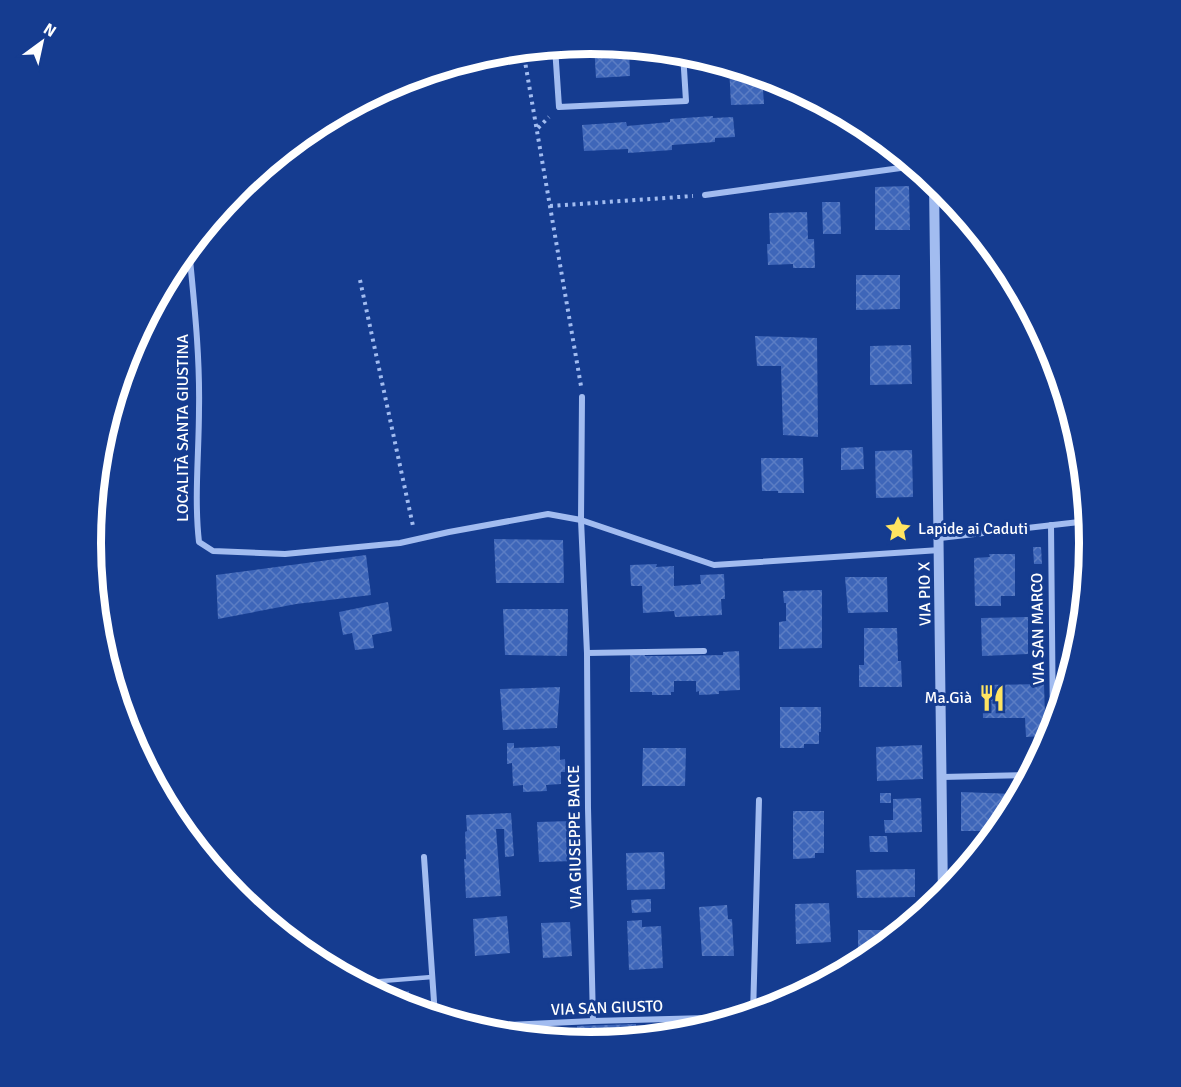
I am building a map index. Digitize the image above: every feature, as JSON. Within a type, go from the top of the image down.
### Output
[{"type":"street","points":[[556,55],[559,107],[686,101],[684,63]]},
{"type":"street","points":[[705,195],[904,168]]},
{"type":"street","name":"VIA PIO X","points":[[934,194],[943,884]]},
{"type":"street","name":"LOCALITÀ SANTA GIUSTINA","points":[[190,262],[199,384],[197,520],[199,542],[213,551],[285,554],[400,543],[548,514],[581,520],[714,565],[940,550]]},
{"type":"street","points":[[581,520],[582,398]]},
{"type":"street","name":"VIA GIUSEPPE BAICE","points":[[581,520],[587,653],[593,1021]]},
{"type":"street","points":[[940,538],[1079,522]]},
{"type":"street","name":"VIA SAN MARCO","points":[[1051,525],[1053,704]]},
{"type":"street","points":[[587,653],[704,651]]},
{"type":"street","points":[[942,777],[1021,775]]},
{"type":"street","points":[[753,1005],[759,800]]},
{"type":"street","points":[[424,857],[434,1007]]},
{"type":"street","name":"VIA SAN GIUSTO","points":[[504,1025],[710,1018]]},
{"type":"lane","points":[[372,982],[432,977]]},
{"type":"path","points":[[524,58],[582,398]]},
{"type":"path","points":[[550,206],[705,195]]},
{"type":"path","points":[[360,280],[416,539]]},
{"type":"building","points":[[595,54],[629,56],[630,76],[596,78]]},
{"type":"building","points":[[729,75],[763,85],[764,104],[731,105]]},
{"type":"building","points":[[713,116],[713,118],[733,117],[735,137],[715,138],[715,142],[672,145],[672,150],[628,153],[628,149],[584,151],[582,125],[626,122],[627,126],[670,122],[670,119]]},
{"type":"building","points":[[909,186],[910,230],[875,230],[875,187]]},
{"type":"building","points":[[822,202],[840,202],[841,234],[823,234]]},
{"type":"building","points":[[807,212],[808,239],[814,239],[815,268],[793,268],[793,264],[768,265],[769,213]]},
{"type":"building","points":[[856,275],[900,275],[900,309],[856,310]]},
{"type":"building","points":[[755,336],[817,338],[818,437],[783,435],[781,366],[757,366]]},
{"type":"building","points":[[911,345],[912,384],[870,385],[870,346]]},
{"type":"building","points":[[863,447],[864,469],[841,470],[841,448]]},
{"type":"building","points":[[912,450],[913,497],[876,498],[875,451]]},
{"type":"building","points":[[761,458],[803,458],[804,493],[762,491]]},
{"type":"building","points":[[494,539],[563,540],[564,583],[496,583]]},
{"type":"building","points":[[1033,547],[1041,547],[1042,564],[1034,564]]},
{"type":"building","points":[[989,554],[1015,554],[1015,596],[1001,596],[1001,606],[975,606],[974,558],[990,557]]},
{"type":"building","points":[[366,555],[371,595],[296,604],[218,619],[216,575]]},
{"type":"building","points":[[657,564],[656,567],[674,566],[674,586],[701,584],[700,575],[724,574],[725,599],[721,599],[722,615],[675,617],[674,611],[643,613],[642,586],[631,586],[630,565]]},
{"type":"building","points":[[845,577],[887,577],[888,612],[848,613]]},
{"type":"building","points":[[822,590],[822,648],[779,649],[779,622],[786,621],[783,591]]},
{"type":"building","points":[[388,602],[392,631],[372,635],[374,648],[355,650],[352,633],[343,635],[339,612]]},
{"type":"building","points":[[503,609],[568,609],[567,656],[505,655]]},
{"type":"building","points":[[1028,617],[1028,654],[982,656],[981,618]]},
{"type":"building","points":[[864,628],[897,628],[902,687],[859,687],[859,665],[864,665]]},
{"type":"building","points":[[739,651],[740,690],[699,695],[699,691],[696,692],[696,681],[674,681],[674,692],[671,692],[671,695],[630,692],[630,653],[645,653],[645,656],[674,656],[723,655],[723,652]]},
{"type":"building","points":[[1044,684],[1045,717],[1042,717],[1041,736],[1026,737],[1025,718],[983,718],[982,685]]},
{"type":"building","points":[[560,687],[557,728],[503,730],[500,689]]},
{"type":"building","points":[[780,707],[821,707],[819,744],[804,744],[804,748],[780,748]]},
{"type":"building","points":[[507,743],[514,743],[514,748],[560,746],[560,760],[565,759],[566,772],[561,772],[561,784],[546,785],[547,791],[523,792],[523,785],[513,786],[512,763],[507,764]]},
{"type":"building","points":[[922,745],[923,779],[877,781],[876,747]]},
{"type":"building","points":[[643,748],[686,748],[685,786],[642,786]]},
{"type":"building","points":[[961,792],[1011,794],[986,831],[961,831]]},
{"type":"building","points":[[880,793],[891,793],[891,803],[880,803]]},
{"type":"building","points":[[921,798],[922,832],[885,833],[884,820],[893,820],[893,799]]},
{"type":"building","points":[[793,811],[824,811],[824,853],[815,853],[815,858],[793,859]]},
{"type":"building","points":[[511,813],[514,856],[505,857],[504,829],[496,829],[501,896],[466,898],[464,859],[466,859],[466,815]]},
{"type":"building","points":[[573,821],[574,861],[539,862],[537,822]]},
{"type":"building","points":[[869,836],[887,836],[888,852],[870,852]]},
{"type":"building","points":[[664,852],[665,889],[627,890],[626,853]]},
{"type":"building","points":[[915,869],[915,897],[857,898],[856,870]]},
{"type":"building","points":[[651,899],[651,912],[632,913],[631,900]]},
{"type":"building","points":[[829,903],[831,942],[796,944],[795,904]]},
{"type":"building","points":[[727,905],[728,919],[732,919],[734,956],[702,956],[699,907]]},
{"type":"building","points":[[507,916],[510,953],[475,956],[473,919]]},
{"type":"building","points":[[642,920],[642,927],[661,926],[663,968],[629,970],[627,921]]},
{"type":"building","points":[[570,922],[572,956],[543,958],[541,923]]},
{"type":"building","points":[[858,930],[886,930],[888,932],[862,951],[858,953]]},
{"type":"building","points":[[409,991],[409,998],[403,996],[395,992]]},
{"type":"building","points":[[636,1024],[636,1031],[577,1033],[577,1026]]},
{"type":"building","points":[[684,1024],[663,1028],[663,1025]]},
{"type":"place","name":"Lapide ai Caduti","points":[[898,529]]},
{"type":"place","name":"Ma.Già","points":[[992,698]]}]
